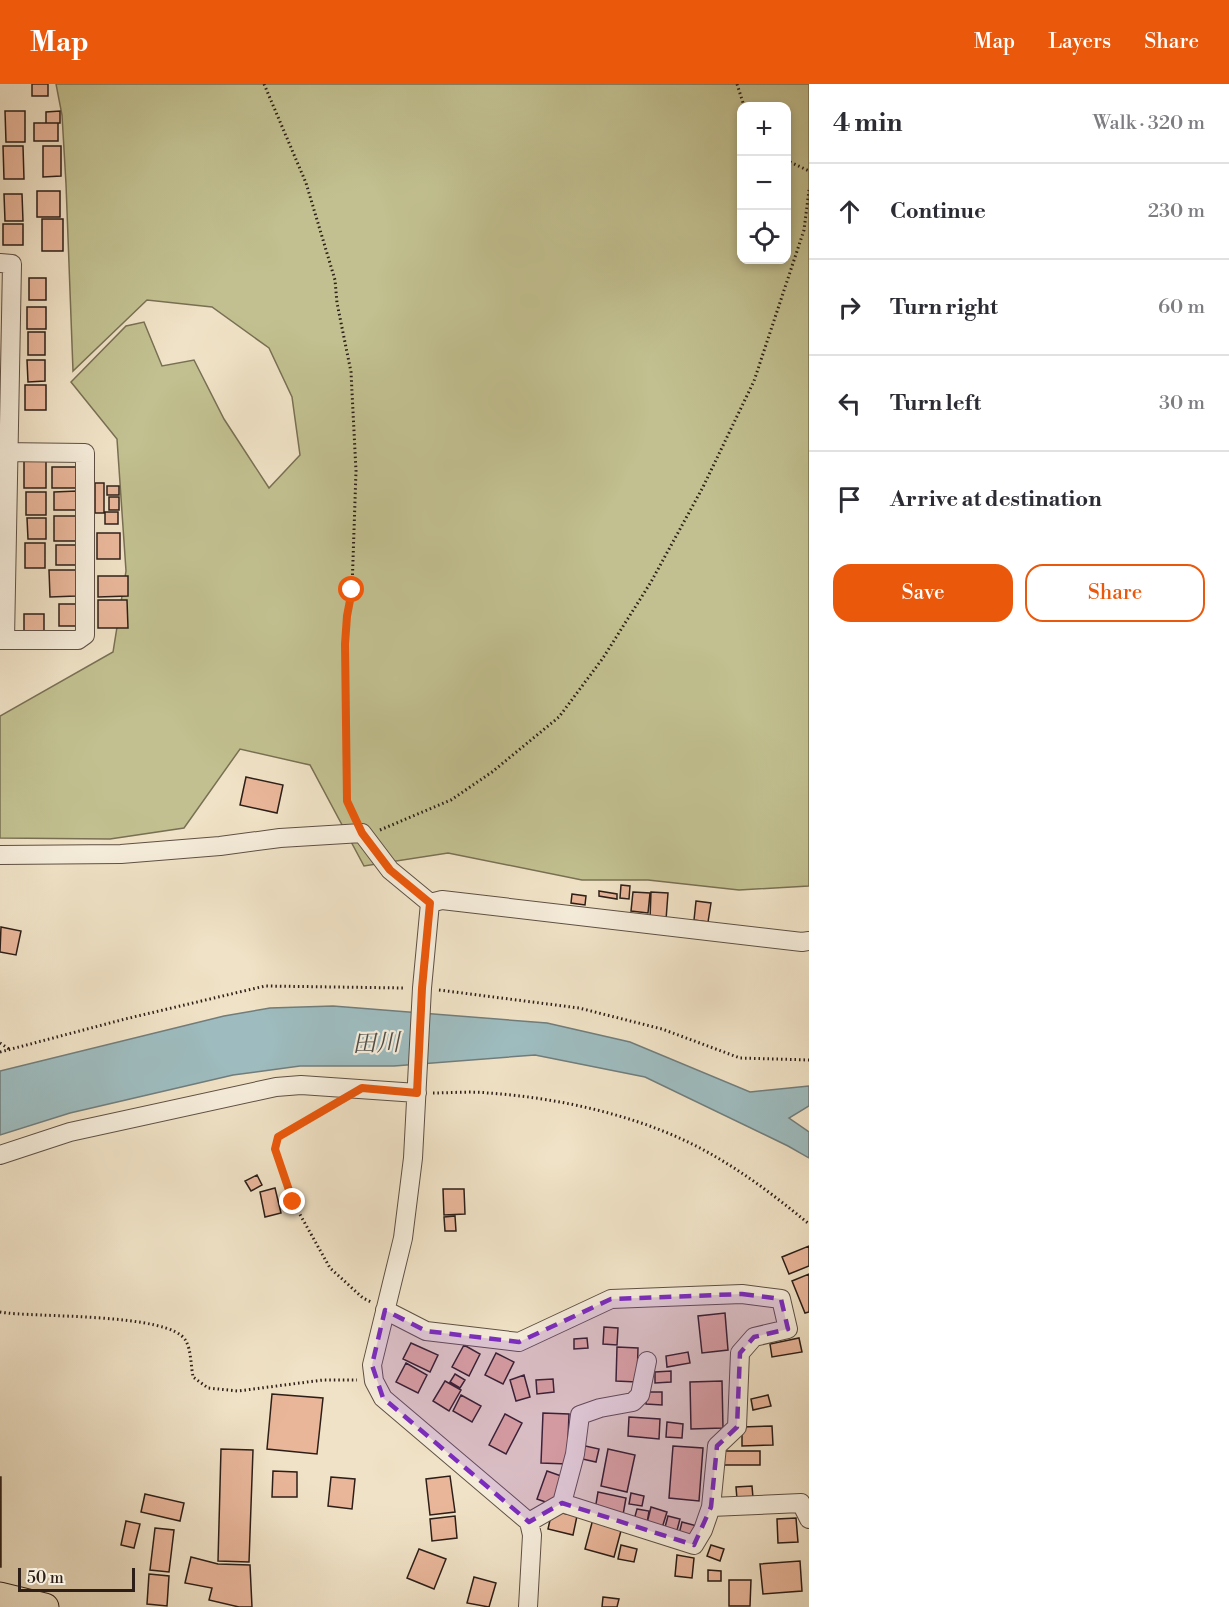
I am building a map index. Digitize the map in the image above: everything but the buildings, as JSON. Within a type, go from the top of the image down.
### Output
[{"type":"main road","points":[[0,1596],[45,1607]]},
{"type":"street","points":[[0,263],[12,264],[4,452],[2,640],[78,640],[85,635],[85,453],[4,452]]},
{"type":"street","points":[[0,855],[121,854],[220,846],[280,837],[362,833],[390,870],[430,903]]},
{"type":"street","points":[[430,903],[442,900],[809,942]]},
{"type":"street","points":[[430,903],[422,988],[413,1158],[403,1238],[372,1365],[374,1381],[383,1398],[529,1522],[532,1535],[528,1607]]},
{"type":"street","points":[[0,1155],[70,1132],[276,1087],[301,1085],[417,1090]]},
{"type":"street","points":[[386,1310],[426,1331],[519,1342],[611,1299],[742,1294],[781,1299],[788,1329],[754,1337],[740,1353],[737,1427],[717,1446],[711,1507],[703,1530],[694,1545],[561,1503]]},
{"type":"street","points":[[529,1522],[561,1503],[575,1454],[580,1415],[600,1408],[633,1402],[640,1395],[647,1360]]},
{"type":"street","points":[[711,1507],[801,1503],[809,1519]]},
{"type":"path","points":[[264,84],[306,183],[335,280],[337,303],[351,372],[356,471],[352,590],[345,644],[347,801],[362,833],[379,830],[451,800],[492,772],[559,717],[603,658],[651,582],[692,506],[754,381],[804,230],[809,190]]},
{"type":"path","points":[[737,84],[743,102]]},
{"type":"path","points":[[791,162],[809,171]]},
{"type":"path","points":[[0,1043],[9,1049]]},
{"type":"path","points":[[362,1088],[278,1137],[275,1149],[293,1202],[330,1268],[363,1298],[386,1310]]},
{"type":"path","points":[[417,1090],[486,1092],[546,1100],[594,1109],[657,1129],[715,1156],[809,1224]]},
{"type":"path","points":[[0,1312],[102,1316],[172,1329],[186,1340],[193,1377],[208,1388],[238,1391],[323,1380],[374,1381]]},
{"type":"highlighted area","points":[[742,1294],[781,1299],[788,1329],[754,1337],[740,1353],[737,1427],[717,1446],[711,1507],[694,1545],[562,1503],[529,1522],[383,1398],[372,1365],[385,1310],[426,1331],[519,1342],[611,1299]]},
{"type":"shaded area","points":[[56,84],[809,84],[809,886],[739,890],[648,880],[582,880],[448,853],[364,866],[310,765],[240,749],[184,828],[110,839],[0,838],[0,716],[113,652],[126,571],[117,439],[71,382],[126,326],[144,322],[162,366],[194,360],[224,419],[269,488],[300,455],[292,397],[269,348],[212,307],[147,300],[73,371],[62,115]]},
{"type":"water","name":"田川","points":[[333,1006],[547,1023],[630,1042],[750,1092],[809,1086],[809,1106],[789,1118],[809,1132],[809,1158],[645,1077],[535,1055],[394,1066],[300,1066],[233,1075],[70,1113],[0,1135],[0,1071],[224,1016],[270,1008]]},
{"type":"route","points":[[293,1202],[275,1149],[278,1137],[362,1088],[417,1093],[422,988],[430,903],[390,870],[362,833],[347,801],[345,644],[352,590]]}]
